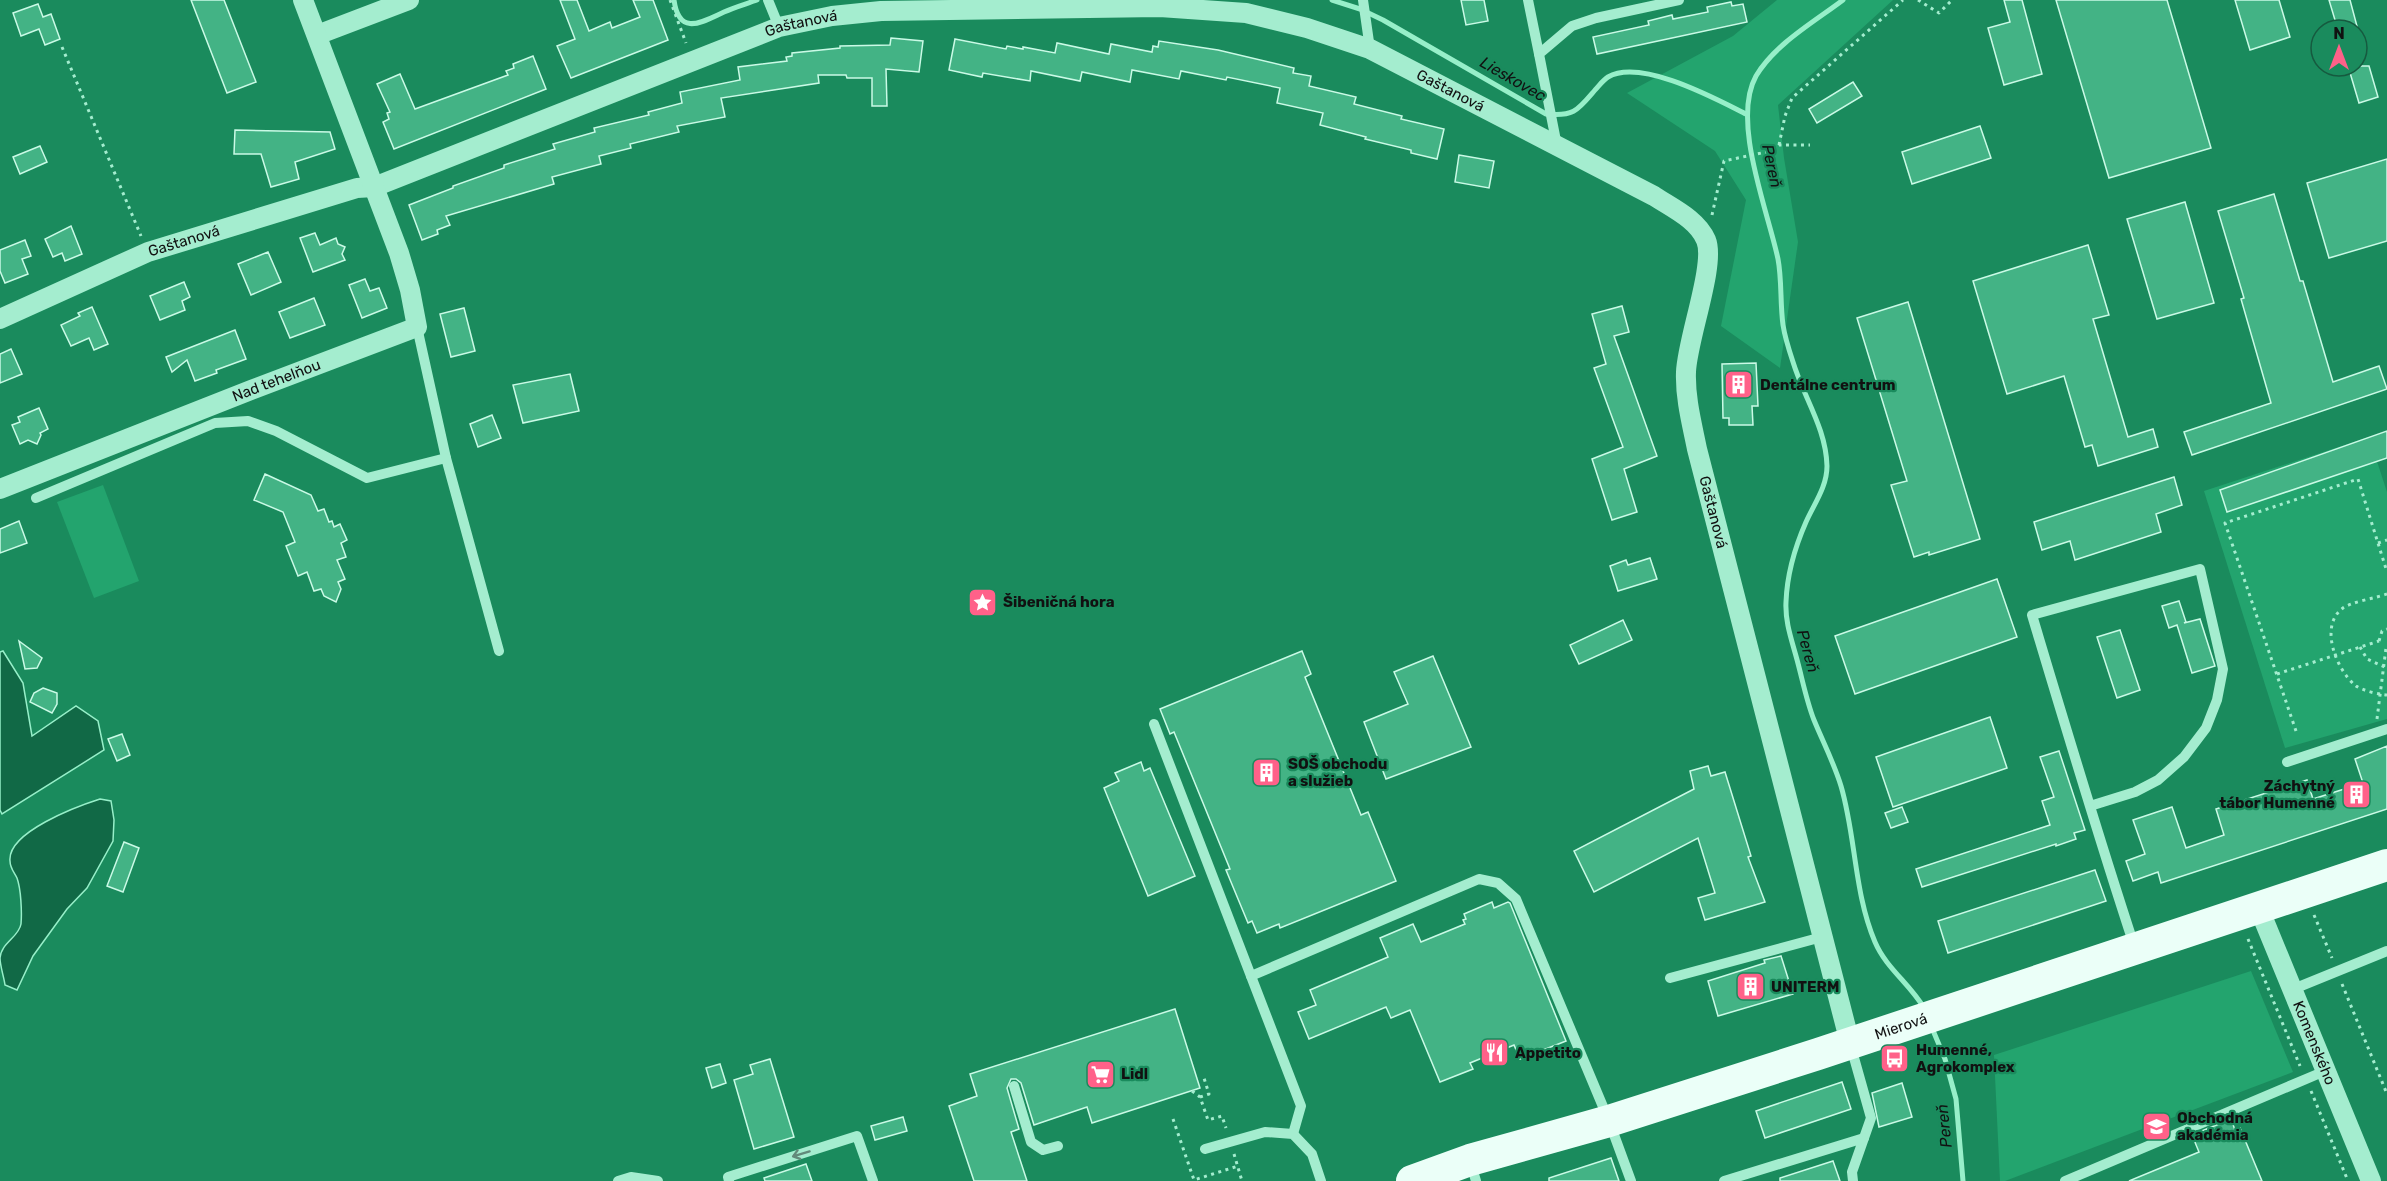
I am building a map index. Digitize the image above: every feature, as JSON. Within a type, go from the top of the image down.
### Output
[{"type":"main road","name":"Mierová","points":[[1412,1181],[1473,1170],[1609,1121],[2387,865]]},
{"type":"street","points":[[303,0],[399,253],[410,290],[417,327]]},
{"type":"street","points":[[317,35],[409,0]]},
{"type":"street","name":"Gaštanová","points":[[0,318],[148,252],[346,191],[374,187],[779,27],[832,16],[881,11],[1160,4],[1246,13],[1307,28],[1370,49],[1654,196],[1695,223],[1706,240],[1709,258],[1690,345],[1686,369],[1686,392],[1697,449],[1850,1043]]},
{"type":"street","name":"Nad tehelňou","points":[[0,489],[417,327]]},
{"type":"street","name":"Komenského","points":[[2258,906],[2370,1181]]},
{"type":"lane","points":[[1362,0],[1370,49]]},
{"type":"lane","points":[[1528,0],[1557,146]]},
{"type":"lane","points":[[1539,54],[1572,26],[1639,4],[1679,0]]},
{"type":"lane","points":[[770,4],[779,27]]},
{"type":"lane","points":[[417,327],[446,458],[499,651]]},
{"type":"lane","points":[[36,498],[216,423],[248,421],[276,431],[367,478],[446,458]]},
{"type":"lane","points":[[2090,806],[2135,792],[2158,780],[2184,757],[2206,728],[2217,700],[2223,669],[2200,569],[2032,615],[2090,806],[2135,948]]},
{"type":"lane","points":[[1154,724],[1301,1106],[1293,1134]]},
{"type":"lane","points":[[2287,762],[2387,729]]},
{"type":"lane","points":[[1251,976],[1479,879],[1498,883],[1516,899],[1609,1121],[1631,1181]]},
{"type":"lane","points":[[1670,978],[1822,937]]},
{"type":"lane","points":[[2291,990],[2387,951]]},
{"type":"lane","points":[[1850,1043],[1871,1118],[1852,1172],[1853,1181]]},
{"type":"lane","points":[[2065,1181],[2325,1071]]},
{"type":"lane","points":[[1014,1086],[1031,1142],[1042,1150],[1058,1146]]},
{"type":"lane","points":[[1205,1149],[1265,1132],[1293,1134],[1312,1154],[1321,1181]]},
{"type":"lane","points":[[729,1181],[728,1177],[857,1136],[873,1181]]},
{"type":"lane","points":[[1724,1181],[1864,1138]]},
{"type":"lane","points":[[618,1181],[631,1177],[657,1181]]},
{"type":"path","points":[[670,0],[693,62]]},
{"type":"path","points":[[1779,145],[1785,116],[1792,98],[1903,0]]},
{"type":"path","points":[[1918,0],[1939,13],[1952,0]]},
{"type":"path","points":[[62,47],[148,252]]},
{"type":"path","points":[[1706,240],[1724,161],[1766,152],[1779,145],[1810,145]]},
{"type":"path","points":[[2296,730],[2225,523],[2358,479],[2387,572]]},
{"type":"path","points":[[2378,543],[2387,540]]},
{"type":"path","points":[[2387,594],[2342,608],[2333,622],[2331,633],[2334,656],[2342,672],[2357,687],[2387,695]]},
{"type":"path","points":[[2379,641],[2382,631],[2387,629]]},
{"type":"path","points":[[2277,674],[2379,641]]},
{"type":"path","points":[[2376,733],[2386,648],[2379,641]]},
{"type":"path","points":[[2360,647],[2367,660],[2385,668]]},
{"type":"path","points":[[2314,915],[2387,1094]]},
{"type":"path","points":[[2248,939],[2348,1181]]},
{"type":"path","points":[[1200,1097],[1209,1094],[1204,1078]]},
{"type":"shaded area","points":[[1777,0],[1893,0],[1778,105],[1798,242],[1780,368],[1721,326],[1746,200],[1715,151],[1627,93],[1733,36]]},
{"type":"shaded area","points":[[2369,437],[2387,492],[2387,719],[2285,748],[2204,491]]},
{"type":"shaded area","points":[[103,485],[139,581],[94,598],[57,502]]},
{"type":"shaded area","points":[[3,651],[23,683],[32,736],[76,706],[98,721],[104,750],[2,814],[0,810],[0,652]]},
{"type":"shaded area","points":[[100,799],[111,801],[114,820],[113,841],[87,888],[67,909],[33,956],[17,990],[5,985],[0,961],[1,953],[20,929],[21,924],[18,883],[10,863],[12,850],[31,830],[61,814]]},
{"type":"shaded area","name":"Obchodná akadémia","points":[[2251,971],[2293,1072],[2000,1181],[1994,1055]]},
{"type":"building","points":[[191,0],[224,0],[256,82],[227,93]]},
{"type":"building","points":[[560,0],[577,0],[589,31],[610,22],[612,28],[640,17],[633,0],[653,0],[668,40],[571,78],[557,46],[575,39]]},
{"type":"building","points":[[1461,0],[1484,0],[1488,21],[1466,25]]},
{"type":"building","points":[[2004,0],[2022,0],[2042,74],[2004,85],[1988,28],[2010,22]]},
{"type":"building","points":[[2056,0],[2167,0],[2211,148],[2109,178]]},
{"type":"building","points":[[2235,0],[2279,0],[2290,37],[2250,50]]},
{"type":"building","points":[[2329,0],[2350,0],[2355,18],[2334,18]]},
{"type":"building","points":[[1731,2],[1732,6],[1743,4],[1747,22],[1597,54],[1593,37],[1649,25],[1648,21],[1672,15],[1673,19],[1708,12],[1707,7]]},
{"type":"building","points":[[38,4],[43,17],[51,14],[60,39],[45,45],[39,29],[21,36],[13,13]]},
{"type":"building","points":[[891,38],[923,41],[919,72],[886,69],[887,106],[872,106],[872,78],[847,78],[846,75],[818,75],[819,83],[721,98],[725,117],[677,126],[679,132],[630,144],[631,148],[599,156],[601,164],[552,177],[554,184],[446,216],[450,225],[437,230],[438,234],[422,240],[409,205],[453,188],[453,186],[504,168],[504,165],[555,149],[553,144],[595,132],[594,128],[649,115],[648,112],[682,103],[680,92],[740,80],[738,67],[787,61],[786,57],[792,56],[792,53],[840,48],[840,46],[890,45]]},
{"type":"building","points":[[955,39],[1006,49],[1007,46],[1023,49],[1023,47],[1055,53],[1057,43],[1109,54],[1111,44],[1152,52],[1153,46],[1158,47],[1159,41],[1218,50],[1294,68],[1293,73],[1311,76],[1309,86],[1356,97],[1354,104],[1402,116],[1401,119],[1444,129],[1437,159],[1320,125],[1323,113],[1277,103],[1280,88],[1227,77],[1226,80],[1181,71],[1179,79],[1132,70],[1130,82],[1082,72],[1080,81],[1031,71],[1030,81],[983,73],[982,77],[949,70]]},
{"type":"building","points":[[533,56],[546,89],[394,149],[383,122],[389,119],[387,113],[390,112],[377,84],[400,74],[415,109],[508,75],[506,71],[514,68],[513,64]]},
{"type":"building","points":[[2369,66],[2378,97],[2359,103],[2352,78],[2369,78]]},
{"type":"building","points":[[1853,82],[1862,96],[1817,123],[1809,109]]},
{"type":"building","points":[[1980,126],[1991,158],[1912,184],[1902,152]]},
{"type":"building","points":[[235,130],[330,132],[335,149],[295,162],[299,179],[271,187],[261,154],[234,154]]},
{"type":"building","points":[[40,146],[47,162],[20,174],[13,157]]},
{"type":"building","points":[[1459,155],[1494,161],[1489,188],[1455,182]]},
{"type":"building","points":[[2387,159],[2387,241],[2329,258],[2307,183]]},
{"type":"building","points":[[2274,194],[2333,382],[2379,366],[2387,389],[2192,455],[2184,432],[2271,403],[2241,299],[2244,298],[2218,211]]},
{"type":"building","points":[[2185,202],[2214,303],[2157,319],[2127,219]]},
{"type":"building","points":[[71,226],[82,254],[65,261],[62,253],[53,257],[45,239]]},
{"type":"building","points":[[315,233],[320,245],[336,238],[338,244],[345,247],[342,254],[345,260],[313,272],[300,238]]},
{"type":"building","points":[[25,240],[31,256],[22,259],[28,274],[5,283],[0,271],[0,250]]},
{"type":"building","points":[[2088,245],[2109,315],[2093,319],[2128,437],[2153,429],[2158,447],[2098,466],[2092,445],[2085,447],[2064,376],[2007,394],[1973,281]]},
{"type":"building","points":[[268,252],[281,282],[251,295],[238,264]]},
{"type":"building","points":[[365,279],[370,291],[379,288],[387,308],[362,318],[349,285]]},
{"type":"building","points":[[184,282],[190,297],[182,301],[185,310],[160,320],[150,296]]},
{"type":"building","points":[[314,298],[325,325],[290,338],[279,312]]},
{"type":"building","points":[[1908,302],[1980,539],[1929,555],[1929,552],[1914,557],[1891,485],[1907,481],[1857,318]]},
{"type":"building","points":[[1622,306],[1629,332],[1614,336],[1657,456],[1624,469],[1637,512],[1612,520],[1592,459],[1623,447],[1594,368],[1606,364],[1592,314]]},
{"type":"building","points":[[92,307],[108,344],[94,350],[89,338],[71,346],[61,325],[80,316],[78,313]]},
{"type":"building","points":[[464,308],[475,351],[451,357],[440,314]]},
{"type":"building","points":[[235,330],[246,359],[195,381],[187,360],[172,372],[166,357]]},
{"type":"building","points":[[11,349],[22,374],[0,383],[0,354]]},
{"type":"building","name":"Dentálne centrum","points":[[1756,363],[1758,406],[1752,406],[1753,425],[1729,425],[1729,418],[1723,418],[1722,364]]},
{"type":"building","points":[[570,374],[579,411],[523,423],[513,385]]},
{"type":"building","points":[[39,408],[48,429],[40,433],[37,444],[28,440],[20,444],[12,425],[20,422],[18,417]]},
{"type":"building","points":[[492,415],[501,438],[478,447],[470,424]]},
{"type":"building","points":[[2387,431],[2387,458],[2227,512],[2220,490]]},
{"type":"building","points":[[265,474],[311,495],[318,511],[324,509],[329,522],[332,521],[334,527],[340,524],[347,540],[341,543],[346,557],[337,560],[345,579],[338,582],[341,589],[336,602],[324,596],[321,589],[314,591],[307,572],[298,576],[286,546],[295,542],[283,512],[254,500]]},
{"type":"building","points":[[2174,477],[2182,505],[2156,514],[2161,532],[2075,560],[2070,541],[2042,550],[2034,522]]},
{"type":"building","points":[[19,521],[27,543],[0,553],[0,529]]},
{"type":"building","points":[[1650,558],[1657,579],[1618,591],[1610,566],[1626,560],[1628,565]]},
{"type":"building","points":[[1997,579],[2017,637],[1855,694],[1835,636]]},
{"type":"building","points":[[2179,601],[2186,622],[2184,623],[2200,619],[2215,666],[2192,673],[2177,625],[2169,628],[2162,606]]},
{"type":"building","points":[[1623,620],[1632,640],[1579,664],[1570,645]]},
{"type":"building","points":[[2120,630],[2140,690],[2117,698],[2097,637]]},
{"type":"building","points":[[19,641],[42,658],[37,668],[25,669]]},
{"type":"building","name":"SOŠ obchodu a služieb","points":[[1302,651],[1311,674],[1305,677],[1361,815],[1368,812],[1396,881],[1280,928],[1279,924],[1257,933],[1252,921],[1248,923],[1226,870],[1230,869],[1174,732],[1170,734],[1160,709]]},
{"type":"building","points":[[1433,656],[1471,747],[1386,779],[1364,722],[1408,704],[1394,672]]},
{"type":"building","points":[[43,688],[57,693],[57,704],[52,713],[30,702],[34,693]]},
{"type":"building","points":[[1990,717],[2007,768],[1893,807],[1876,757]]},
{"type":"building","points":[[122,734],[130,755],[117,761],[108,739]]},
{"type":"building","points":[[2387,746],[2387,809],[2161,883],[2158,872],[2133,881],[2126,861],[2145,854],[2133,820],[2172,807],[2186,848],[2224,835],[2216,809],[2307,780],[2313,799],[2363,783],[2355,759]]},
{"type":"building","points":[[2059,751],[2085,830],[2074,833],[2076,839],[1922,887],[1916,869],[2050,825],[2042,801],[2054,797],[2040,757]]},
{"type":"building","points":[[1141,762],[1144,771],[1150,768],[1195,876],[1148,896],[1104,788],[1119,781],[1115,773]]},
{"type":"building","points":[[1708,766],[1711,776],[1725,772],[1751,856],[1748,857],[1765,902],[1705,920],[1698,898],[1715,893],[1698,838],[1594,892],[1574,851],[1694,789],[1690,771]]},
{"type":"building","points":[[1902,807],[1908,822],[1891,828],[1885,813]]},
{"type":"building","points":[[124,842],[139,848],[123,892],[107,886]]},
{"type":"building","points":[[2095,870],[2106,901],[1948,953],[1938,921]]},
{"type":"building","points":[[1492,902],[1494,908],[1510,903],[1566,1041],[1520,1059],[1514,1045],[1470,1063],[1473,1069],[1440,1082],[1410,1010],[1391,1018],[1386,1007],[1309,1039],[1298,1012],[1316,1005],[1310,990],[1388,957],[1380,938],[1413,924],[1421,942],[1465,924],[1464,914]]},
{"type":"building","name":"UNITERM","points":[[1781,956],[1793,994],[1718,1016],[1708,981]]},
{"type":"building","name":"Lidl","points":[[1175,1009],[1200,1088],[1092,1123],[1087,1107],[1034,1125],[1021,1083],[1016,1079],[1011,1079],[1007,1088],[1019,1129],[1011,1132],[1027,1181],[974,1181],[949,1106],[977,1096],[970,1074]]},
{"type":"building","points":[[770,1059],[794,1137],[754,1149],[734,1080],[753,1074],[750,1065]]},
{"type":"building","points":[[720,1064],[726,1083],[712,1088],[706,1068]]},
{"type":"building","points":[[1842,1082],[1851,1109],[1765,1138],[1756,1111]]},
{"type":"building","points":[[1902,1083],[1912,1117],[1879,1127],[1872,1093]]},
{"type":"building","points":[[903,1117],[907,1131],[875,1140],[871,1126]]},
{"type":"building","points":[[2231,1119],[2235,1130],[2240,1128],[2262,1181],[2129,1181],[2199,1152],[2192,1135]]},
{"type":"building","points":[[1611,1158],[1619,1181],[1549,1181],[1549,1178]]},
{"type":"building","points":[[1833,1161],[1840,1181],[1780,1181],[1780,1178]]},
{"type":"building","points":[[806,1164],[812,1181],[765,1181],[764,1178]]},
{"type":"waterway","name":"Lieskovec","points":[[674,0],[681,19],[693,24],[757,0]]},
{"type":"waterway","name":"Lieskovec","points":[[1332,0],[1360,9],[1383,20],[1546,114],[1555,115],[1575,111],[1606,78],[1622,73],[1658,76],[1698,91],[1746,114]]},
{"type":"waterway","name":"Pereň","points":[[1843,0],[1796,34],[1764,64],[1756,76],[1749,95],[1747,117],[1749,141],[1778,259],[1784,330],[1798,375],[1823,439],[1827,466],[1822,488],[1806,522],[1792,561],[1786,616],[1809,705],[1841,786],[1868,923],[1885,960],[1924,1008]]},
{"type":"waterway","name":"Pereň","points":[[1932,1028],[1945,1059],[1956,1099],[1963,1181]]},
{"type":"place","name":"Dentálne centrum","points":[[1739,385]]},
{"type":"place","name":"Šibeničná hora","points":[[982,602]]},
{"type":"place","name":"SOŠ obchodu a služieb","points":[[1267,773]]},
{"type":"place","name":"Záchytný tábor Humenné","points":[[2356,795]]},
{"type":"place","name":"UNITERM","points":[[1750,987]]},
{"type":"place","name":"Appetito","points":[[1494,1053]]},
{"type":"place","name":"Humenné, Agrokomplex","points":[[1895,1059]]},
{"type":"place","name":"Lidl","points":[[1100,1074]]},
{"type":"place","name":"Obchodná akadémia","points":[[2156,1127]]}]
